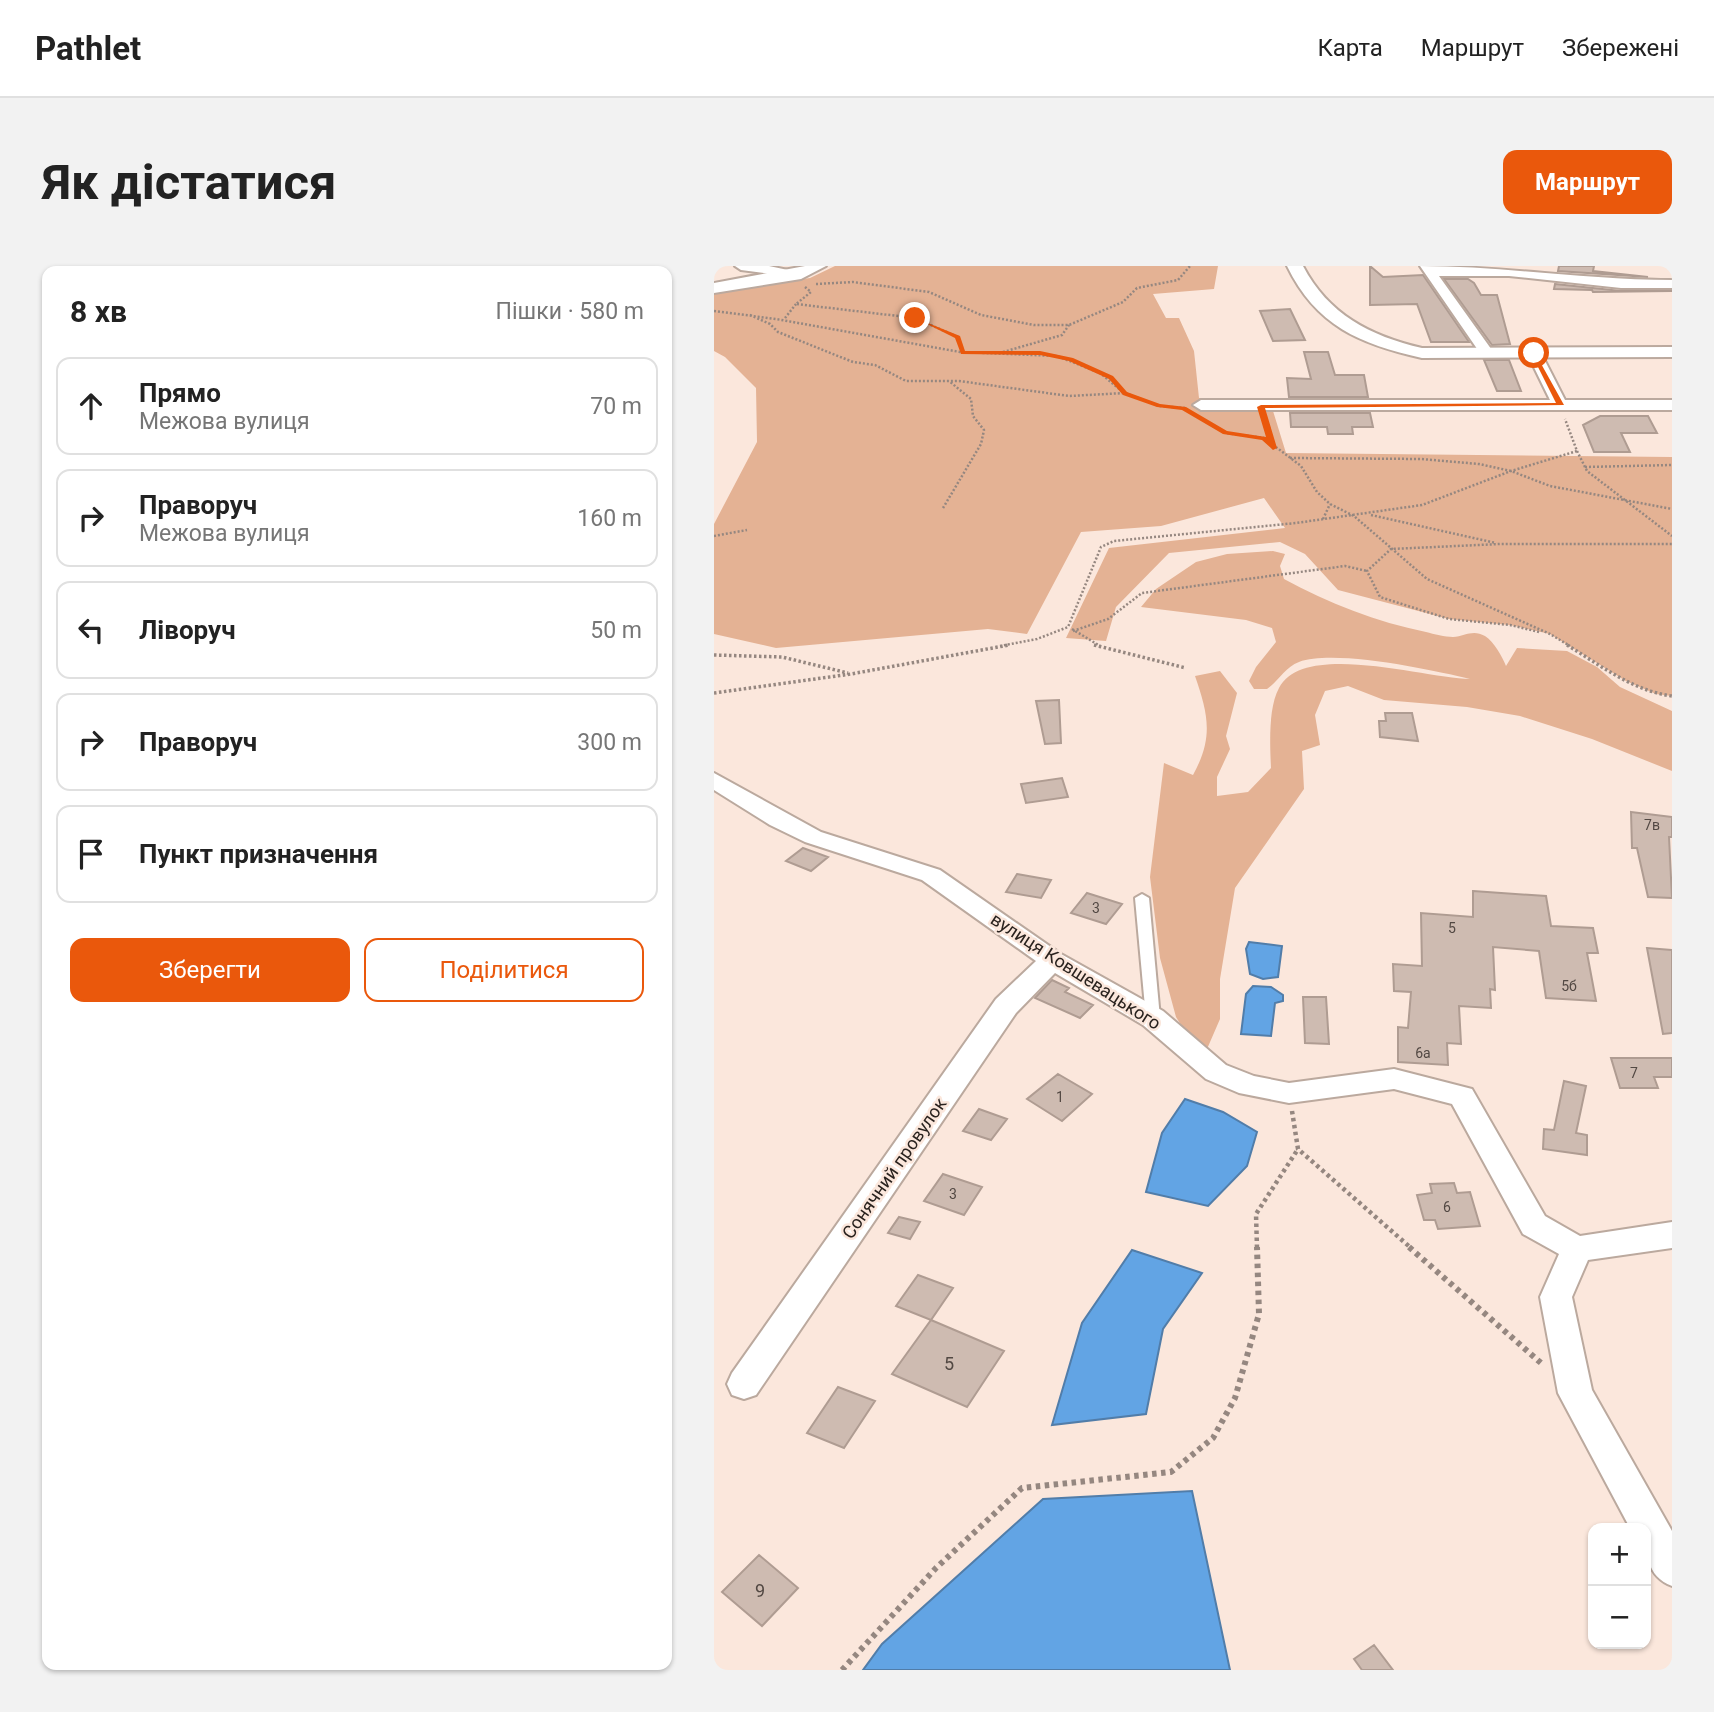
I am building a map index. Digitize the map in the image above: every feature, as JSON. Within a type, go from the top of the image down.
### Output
[{"type":"street","points":[[741,266],[800,274]]},
{"type":"street","points":[[714,288],[800,274],[818,266]]},
{"type":"street","points":[[1296,266],[1304,286],[1325,310],[1354,332],[1387,346],[1422,354],[1672,352]]},
{"type":"street","points":[[1429,269],[1487,353]]},
{"type":"street","points":[[1429,269],[1508,272],[1621,284],[1672,284]]},
{"type":"street","points":[[1534,353],[1560,405]]},
{"type":"street","points":[[1198,412],[1261,407],[1672,405]]},
{"type":"street","name":"вулиця Ковшевацького","points":[[714,780],[778,820],[813,837],[931,874],[1052,960],[1153,1017],[1216,1072],[1249,1086],[1289,1093],[1394,1079],[1462,1096],[1534,1225],[1577,1248]]},
{"type":"street","name":"Сонячний провулок","points":[[744,1384],[1006,1006],[1052,960]]},
{"type":"street","points":[[1672,1234],[1577,1248],[1556,1297],[1575,1393],[1672,1568]]},
{"type":"lane","points":[[1142,898],[1153,1017]]},
{"type":"path","points":[[785,318],[796,303],[811,292],[803,285],[853,282],[929,292],[981,315],[1034,325],[1069,325],[1122,302],[1137,288],[1178,280],[1190,266]]},
{"type":"path","points":[[796,303],[915,318],[958,337],[963,352]]},
{"type":"path","points":[[714,311],[785,318],[963,352],[1040,353],[1071,360],[1111,377],[1125,393]]},
{"type":"path","points":[[750,315],[770,324],[778,331],[853,362],[875,365],[906,381],[948,381],[1069,396],[1125,393],[1198,412],[1226,433],[1264,438],[1273,448],[1301,466],[1317,492],[1330,504],[1354,516],[1427,579],[1550,634],[1626,681],[1656,694],[1672,695]]},
{"type":"path","points":[[999,354],[1062,335],[1069,325]]},
{"type":"path","points":[[943,508],[981,444],[984,430],[973,416],[975,406],[968,394],[948,381]]},
{"type":"path","points":[[1560,405],[1585,467],[1625,502],[1672,536]]},
{"type":"path","points":[[1261,407],[1273,448]]},
{"type":"path","points":[[714,693],[851,674],[1037,639],[1068,627],[1101,547],[1114,541],[1323,520],[1422,505],[1511,471],[1577,452]]},
{"type":"path","points":[[1289,458],[1421,459],[1511,471],[1550,486],[1672,509]]},
{"type":"path","points":[[1585,467],[1672,466]]},
{"type":"path","points":[[1323,520],[1330,504]]},
{"type":"path","points":[[1366,514],[1500,544]]},
{"type":"path","points":[[714,536],[747,530]]},
{"type":"path","points":[[1367,571],[1391,549],[1500,544],[1672,544]]},
{"type":"path","points":[[1073,631],[1108,619],[1143,593],[1345,566],[1367,571]]},
{"type":"path","points":[[1367,571],[1380,597],[1449,619],[1510,625],[1550,634]]},
{"type":"path","points":[[1068,627],[1096,645],[1186,668]]},
{"type":"path","points":[[714,655],[782,657],[851,674]]},
{"type":"path","points":[[1289,1093],[1298,1149],[1575,1393]]},
{"type":"path","points":[[842,1670],[936,1567],[1022,1488],[1171,1472],[1213,1438],[1235,1398],[1259,1314],[1256,1214],[1298,1149]]},
{"type":"shaded area","points":[[835,266],[1218,266],[1214,289],[1153,294],[1166,318],[1179,318],[1194,351],[1199,398],[1269,398],[1286,453],[1672,457],[1672,696],[1656,694],[1626,681],[1550,634],[1510,625],[1449,619],[1338,590],[1305,554],[1280,542],[1169,553],[1116,607],[1106,641],[1066,638],[1109,548],[1285,528],[1264,498],[1161,526],[1081,532],[1027,634],[988,629],[776,648],[714,634],[714,524],[757,442],[756,388],[725,357],[714,351],[714,291],[810,278]]},
{"type":"shaded area","points":[[1273,551],[1285,554],[1280,566],[1284,579],[1301,588],[1353,611],[1408,628],[1450,637],[1481,634],[1495,645],[1506,666],[1517,648],[1567,651],[1597,667],[1620,687],[1672,711],[1672,771],[1592,739],[1520,716],[1467,707],[1384,700],[1348,686],[1325,691],[1315,715],[1320,745],[1302,751],[1304,789],[1235,888],[1220,979],[1220,1019],[1207,1049],[1191,1041],[1176,1017],[1160,958],[1150,877],[1164,763],[1193,775],[1204,749],[1206,714],[1195,676],[1220,671],[1237,693],[1226,736],[1230,749],[1217,777],[1217,796],[1248,792],[1271,768],[1270,727],[1275,696],[1293,674],[1313,666],[1339,664],[1470,679],[1384,662],[1336,658],[1299,662],[1267,689],[1254,689],[1249,681],[1256,667],[1276,642],[1272,628],[1246,620],[1141,607],[1156,589],[1196,562],[1227,554]]},
{"type":"water","points":[[1249,942],[1282,946],[1278,977],[1263,979],[1250,974],[1246,949]]},
{"type":"water","points":[[1253,986],[1271,987],[1283,995],[1283,1001],[1275,1003],[1271,1036],[1241,1034],[1246,994]]},
{"type":"water","points":[[1185,1099],[1223,1112],[1257,1132],[1247,1166],[1208,1206],[1146,1192],[1162,1133]]},
{"type":"water","points":[[1132,1250],[1202,1273],[1163,1329],[1146,1414],[1052,1425],[1082,1323]]},
{"type":"water","points":[[1192,1491],[1230,1670],[863,1670],[882,1644],[1043,1499]]},
{"type":"building","points":[[1370,266],[1383,277],[1423,275],[1469,342],[1431,342],[1417,304],[1370,305]]},
{"type":"building","points":[[1559,266],[1594,266],[1593,271],[1648,277],[1558,271]]},
{"type":"building","points":[[1444,279],[1468,279],[1474,283],[1481,295],[1497,295],[1510,344],[1492,345]]},
{"type":"building","points":[[1555,284],[1621,291],[1672,291],[1593,292],[1554,289]]},
{"type":"building","points":[[1290,309],[1305,340],[1273,341],[1260,311]]},
{"type":"building","points":[[1304,352],[1328,352],[1335,375],[1364,375],[1368,397],[1289,397],[1287,378],[1311,379]]},
{"type":"building","points":[[1484,360],[1509,360],[1521,391],[1497,391]]},
{"type":"building","points":[[1290,413],[1370,413],[1373,427],[1352,427],[1353,434],[1328,434],[1327,427],[1291,427]]},
{"type":"building","points":[[1600,416],[1648,416],[1657,433],[1621,433],[1630,452],[1594,452],[1583,425]]},
{"type":"building","points":[[1059,700],[1061,743],[1045,744],[1036,701]]},
{"type":"building","points":[[1385,713],[1412,713],[1418,741],[1380,737],[1379,721],[1386,721]]},
{"type":"building","points":[[1062,778],[1068,797],[1026,803],[1021,784]]},
{"type":"building","points":[[1631,812],[1672,817],[1672,837],[1669,837],[1672,898],[1648,897],[1637,848],[1632,848]]},
{"type":"building","points":[[803,848],[828,857],[811,871],[786,861]]},
{"type":"building","points":[[1017,874],[1051,880],[1041,898],[1006,892]]},
{"type":"building","points":[[1473,891],[1546,896],[1551,926],[1593,928],[1598,953],[1587,953],[1596,1001],[1546,998],[1539,951],[1493,947],[1495,990],[1490,989],[1491,1008],[1459,1006],[1461,1044],[1447,1043],[1448,1065],[1398,1062],[1398,1027],[1408,1028],[1411,992],[1394,991],[1393,964],[1422,966],[1421,913],[1473,917]]},
{"type":"building","points":[[1087,893],[1122,904],[1106,924],[1071,913]]},
{"type":"building","points":[[1647,948],[1672,950],[1672,1033],[1663,1034]]},
{"type":"building","points":[[1052,980],[1069,988],[1065,992],[1093,1005],[1080,1018],[1035,998]]},
{"type":"building","points":[[1303,997],[1326,997],[1329,1044],[1305,1043]]},
{"type":"building","points":[[1611,1058],[1672,1058],[1672,1077],[1654,1077],[1658,1088],[1620,1088]]},
{"type":"building","points":[[1058,1074],[1092,1094],[1062,1121],[1027,1099]]},
{"type":"building","points":[[1564,1081],[1586,1086],[1576,1133],[1587,1135],[1587,1155],[1543,1149],[1544,1129],[1554,1130]]},
{"type":"building","points":[[979,1109],[1007,1119],[991,1140],[963,1131]]},
{"type":"building","points":[[943,1174],[982,1187],[964,1215],[924,1201]]},
{"type":"building","points":[[1454,1183],[1457,1193],[1470,1192],[1480,1226],[1438,1229],[1435,1220],[1424,1220],[1417,1195],[1432,1193],[1430,1184]]},
{"type":"building","points":[[899,1217],[920,1222],[910,1239],[888,1233]]},
{"type":"building","points":[[918,1275],[953,1288],[931,1320],[896,1306]]},
{"type":"building","points":[[931,1320],[1004,1351],[967,1407],[892,1374]]},
{"type":"building","points":[[838,1387],[875,1401],[844,1448],[807,1433]]},
{"type":"building","points":[[759,1555],[798,1588],[762,1626],[722,1592]]},
{"type":"building","points":[[1374,1645],[1393,1670],[1362,1670],[1354,1659]]},
{"type":"route","points":[[915,318],[958,337],[963,352],[1040,353],[1071,360],[1111,377],[1125,393],[1159,406],[1184,408],[1226,433],[1264,438],[1273,448],[1261,407],[1560,405],[1534,353]]}]
